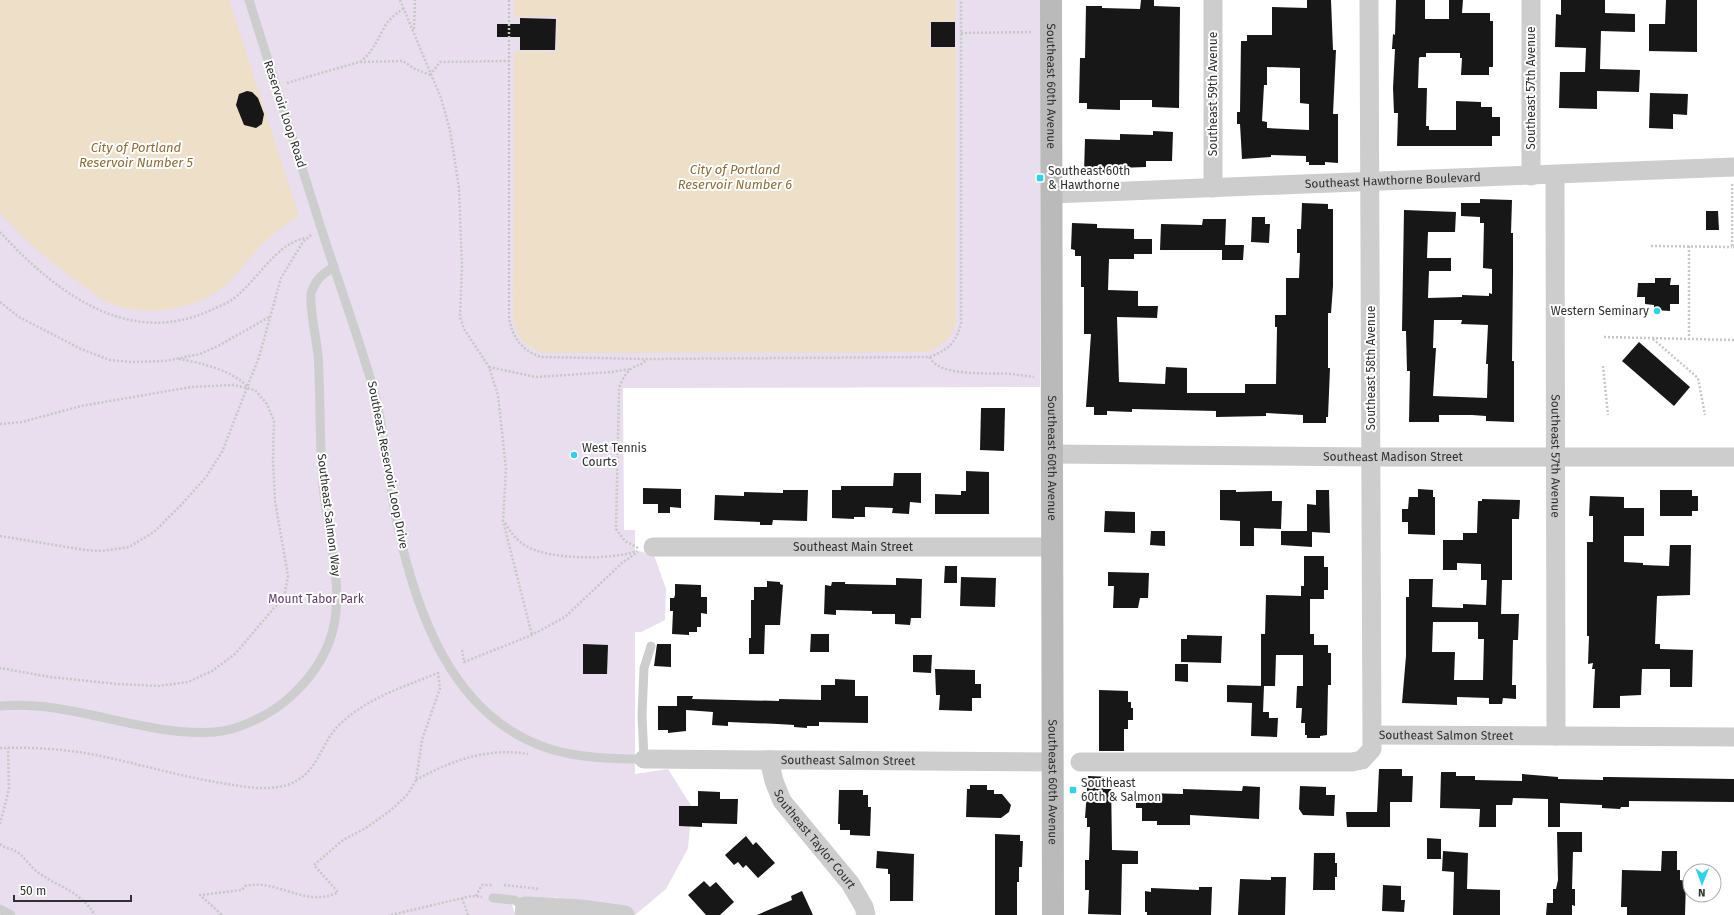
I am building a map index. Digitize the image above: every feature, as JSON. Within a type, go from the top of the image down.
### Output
[{"type":"main road","name":"Southeast 60th Avenue","points":[[1051,0],[1053,915]]},
{"type":"street","name":"Southeast 59th Avenue","points":[[1213,0],[1213,188]]},
{"type":"street","name":"Southeast 58th Avenue","points":[[1369,0],[1373,735]]},
{"type":"street","name":"Southeast 57th Avenue","points":[[1531,0],[1531,176]]},
{"type":"street","name":"Southeast Hawthorne Boulevard","points":[[1052,194],[1734,167]]},
{"type":"street","name":"Southeast 57th Avenue","points":[[1555,175],[1556,736]]},
{"type":"street","name":"Southeast Madison Street","points":[[1052,454],[1371,457],[1734,456]]},
{"type":"street","name":"Southeast Main Street","points":[[648,548],[1052,547]]},
{"type":"street","name":"Southeast Salmon Street","points":[[1080,762],[1358,762],[1365,758],[1372,749],[1373,735],[1734,737]]},
{"type":"street","name":"Southeast Salmon Street","points":[[644,759],[1053,762]]},
{"type":"street","name":"Southeast Taylor Court","points":[[769,760],[774,781],[782,801],[850,884],[864,907],[866,915]]},
{"type":"street","points":[[524,911],[581,909],[625,915]]},
{"type":"lane","name":"Reservoir Loop Road","points":[[249,0],[322,230]]},
{"type":"lane","name":"Southeast Reservoir Loop Drive","points":[[322,230],[354,322],[374,387],[385,441],[403,550],[420,607],[441,654],[465,689],[481,706],[502,724],[531,742],[555,751],[584,756],[644,759]]},
{"type":"lane","name":"Southeast Salmon Way","points":[[0,706],[32,705],[131,725],[188,732],[217,731],[248,722],[278,708],[300,688],[312,674],[320,663],[331,638],[335,616],[338,580],[323,487],[318,360],[311,294],[313,285],[318,278],[334,267]]},
{"type":"lane","points":[[644,759],[642,715],[644,668],[651,646]]},
{"type":"lane","points":[[493,898],[514,900],[524,911]]},
{"type":"lane","points":[[0,910],[10,915]]},
{"type":"path","points":[[400,0],[445,109],[457,172],[462,267],[460,317],[464,329],[489,367],[498,395],[506,469],[503,521],[532,635]]},
{"type":"path","points":[[414,31],[415,0]]},
{"type":"path","points":[[509,0],[509,318],[514,337],[526,350],[541,357],[646,359],[930,357],[941,352],[955,341],[961,323],[961,0]]},
{"type":"path","points":[[359,62],[373,50],[386,25],[404,8]]},
{"type":"path","points":[[961,33],[1027,32]]},
{"type":"path","points":[[277,86],[359,62],[403,61],[415,70],[430,75]]},
{"type":"path","points":[[430,75],[440,62],[510,61]]},
{"type":"path","points":[[1651,246],[1733,247],[1732,191]]},
{"type":"path","points":[[0,232],[38,269],[64,290],[93,308],[124,319],[164,323],[196,317],[230,301],[249,285],[281,250],[294,240],[306,237],[322,230]]},
{"type":"path","points":[[0,536],[102,552],[123,549],[140,542],[154,532],[182,504],[215,464],[222,452],[248,388],[271,316],[281,278],[306,237]]},
{"type":"path","points":[[1688,246],[1689,339]]},
{"type":"path","points":[[0,302],[19,317],[81,349],[110,360],[141,363],[200,354],[220,345],[271,316]]},
{"type":"path","points":[[1604,337],[1734,340]]},
{"type":"path","points":[[1653,338],[1698,378],[1705,415]]},
{"type":"path","points":[[930,357],[932,362],[937,365],[953,370],[1052,378]]},
{"type":"path","points":[[178,358],[195,362],[230,375],[243,382],[248,388]]},
{"type":"path","points":[[489,367],[536,377],[612,372],[631,368],[641,364],[646,359]]},
{"type":"path","points":[[1603,366],[1608,415]]},
{"type":"path","points":[[631,368],[619,387],[616,529],[625,541],[648,548]]},
{"type":"path","points":[[0,424],[22,422],[75,408],[171,389],[203,385],[248,388],[260,394],[272,415],[275,501],[288,576],[285,592],[279,602],[235,654],[224,664],[188,682],[159,686],[83,681],[0,668]]},
{"type":"path","points":[[503,521],[516,538],[526,547],[543,553],[609,558],[626,555],[648,548]]},
{"type":"path","points":[[462,650],[464,662],[532,635],[565,617],[623,562],[648,548]]},
{"type":"path","points":[[0,748],[71,751],[97,755],[203,780],[251,787],[278,786],[297,780],[308,771],[314,765],[338,726],[364,705],[378,697],[438,673],[440,688],[422,740],[416,780],[402,802],[366,828],[343,840],[314,865],[337,890],[337,894],[308,897],[262,884],[245,886],[242,890],[200,894],[221,914],[218,915]]},
{"type":"path","points":[[0,824],[8,789],[8,748]]},
{"type":"path","points":[[416,780],[438,767],[467,757],[509,752],[532,755]]},
{"type":"path","points":[[0,844],[17,852],[39,874],[73,892],[89,906],[95,915]]},
{"type":"path","points":[[391,915],[471,896],[493,898]]},
{"type":"path","points":[[462,898],[468,915]]},
{"type":"green space","name":"Mount Tabor Park","points":[[0,0],[1041,0],[1040,387],[623,388],[624,530],[635,530],[635,550],[654,555],[666,589],[665,620],[641,632],[635,632],[635,774],[668,769],[692,807],[688,848],[666,889],[635,915],[578,914],[556,897],[543,909],[511,901],[515,915],[0,915]]},
{"type":"water","name":"City of Portland Reservoir Number 5","points":[[0,0],[229,0],[299,216],[268,239],[233,278],[221,289],[190,305],[162,310],[133,310],[107,302],[72,278],[40,252],[0,213]]},
{"type":"water","name":"City of Portland Reservoir Number 6","points":[[514,0],[956,0],[956,21],[930,22],[930,48],[956,48],[956,322],[952,333],[946,341],[927,352],[543,353],[527,344],[517,331],[513,319],[514,51],[557,52],[557,17],[514,17]]},
{"type":"building","points":[[1141,0],[1154,0],[1154,6],[1180,7],[1179,108],[1152,107],[1152,100],[1120,100],[1120,110],[1087,109],[1087,103],[1079,103],[1080,58],[1085,58],[1086,6],[1140,9]]},
{"type":"building","points":[[1307,0],[1331,0],[1333,50],[1336,50],[1333,114],[1338,114],[1338,163],[1325,162],[1325,165],[1309,165],[1309,162],[1306,162],[1306,156],[1271,155],[1271,157],[1242,159],[1240,124],[1237,124],[1237,112],[1240,112],[1241,41],[1247,41],[1247,35],[1272,35],[1272,7],[1307,8]],"holes":[[[1267,67],[1300,68],[1300,103],[1309,104],[1309,130],[1267,128],[1267,122],[1262,121],[1264,85],[1267,85]]]},
{"type":"building","points":[[1396,0],[1425,0],[1425,19],[1449,19],[1449,0],[1463,0],[1462,13],[1490,13],[1490,21],[1493,21],[1493,67],[1489,67],[1489,75],[1461,75],[1462,58],[1460,58],[1460,53],[1426,53],[1426,57],[1419,58],[1418,88],[1427,88],[1426,126],[1429,126],[1429,130],[1456,130],[1456,101],[1481,102],[1481,107],[1492,107],[1492,117],[1500,117],[1500,136],[1492,136],[1492,146],[1397,146],[1398,113],[1394,113],[1393,88],[1395,49],[1392,49],[1393,34],[1395,35]]},
{"type":"building","points":[[1561,0],[1605,0],[1605,13],[1635,14],[1635,32],[1601,31],[1600,69],[1640,70],[1639,92],[1597,91],[1597,109],[1559,108],[1560,72],[1585,72],[1586,48],[1555,47],[1556,14],[1561,15]]},
{"type":"building","points":[[1666,0],[1697,0],[1697,52],[1649,51],[1649,24],[1665,24]]},
{"type":"building","points":[[520,18],[556,19],[555,50],[520,50],[520,37],[497,37],[497,24],[520,24]]},
{"type":"building","points":[[931,22],[955,22],[955,47],[931,47]]},
{"type":"building","points":[[247,91],[252,92],[258,98],[264,114],[262,124],[256,128],[244,125],[236,105],[239,94]]},
{"type":"building","points":[[1650,93],[1688,94],[1687,115],[1673,114],[1673,129],[1649,128]]},
{"type":"building","points":[[1153,131],[1173,132],[1172,161],[1146,161],[1146,167],[1118,168],[1118,174],[1084,173],[1085,139],[1120,140],[1120,134],[1153,135]]},
{"type":"building","points":[[1480,199],[1512,200],[1512,361],[1514,361],[1514,422],[1486,421],[1486,416],[1439,415],[1439,422],[1409,422],[1410,371],[1407,371],[1406,331],[1402,331],[1404,210],[1456,212],[1455,232],[1428,232],[1427,258],[1451,258],[1451,271],[1429,271],[1428,298],[1462,297],[1462,295],[1489,296],[1489,293],[1492,294],[1492,269],[1483,268],[1484,223],[1480,223],[1480,217],[1461,216],[1461,203],[1480,203]],"holes":[[[1434,320],[1462,320],[1461,324],[1488,325],[1486,364],[1488,364],[1487,398],[1433,396],[1436,348],[1433,348]]]},
{"type":"building","points":[[1302,203],[1328,204],[1328,209],[1333,209],[1333,286],[1331,313],[1328,313],[1328,368],[1330,368],[1328,417],[1326,417],[1326,423],[1303,423],[1303,415],[1266,413],[1266,416],[1216,417],[1216,411],[1132,409],[1132,412],[1107,411],[1107,415],[1094,415],[1094,407],[1086,407],[1091,334],[1084,334],[1084,287],[1081,287],[1081,256],[1075,256],[1075,250],[1071,249],[1072,223],[1097,224],[1097,228],[1134,229],[1134,239],[1152,239],[1152,254],[1134,254],[1134,259],[1109,259],[1108,290],[1138,291],[1138,306],[1158,306],[1157,318],[1117,317],[1119,382],[1165,384],[1166,367],[1187,368],[1187,393],[1245,393],[1245,384],[1276,384],[1277,327],[1275,327],[1275,315],[1286,315],[1286,278],[1299,278],[1300,253],[1297,253],[1297,229],[1301,229]]},
{"type":"building","points":[[1706,211],[1718,211],[1719,230],[1706,230]]},
{"type":"building","points":[[1252,217],[1265,217],[1265,224],[1270,224],[1269,243],[1251,242]]},
{"type":"building","points":[[1203,219],[1226,219],[1225,245],[1244,245],[1243,260],[1222,260],[1222,250],[1160,250],[1161,224],[1202,225]]},
{"type":"building","points":[[1655,278],[1671,278],[1670,285],[1679,285],[1679,304],[1670,304],[1670,311],[1654,310],[1654,305],[1645,304],[1645,297],[1637,297],[1638,283],[1655,283]]},
{"type":"building","points":[[1639,342],[1690,387],[1674,406],[1622,361]]},
{"type":"building","points":[[981,408],[1005,408],[1004,451],[980,450]]},
{"type":"building","points":[[966,471],[989,472],[989,514],[935,514],[935,494],[961,495],[961,491],[966,491]]},
{"type":"building","points":[[894,473],[921,473],[921,503],[910,502],[909,514],[892,513],[893,508],[865,507],[865,517],[854,517],[854,519],[832,518],[832,490],[841,490],[841,486],[893,486]]},
{"type":"building","points":[[643,488],[681,489],[681,508],[670,507],[670,513],[658,513],[658,504],[643,504]]},
{"type":"building","points":[[1418,489],[1433,490],[1433,497],[1435,497],[1435,535],[1408,534],[1408,522],[1402,522],[1402,509],[1408,509],[1409,497],[1418,497]]},
{"type":"building","points":[[783,490],[808,490],[807,521],[773,520],[772,525],[760,525],[760,522],[714,520],[715,495],[744,496],[744,492],[783,493]]},
{"type":"building","points":[[1220,490],[1236,490],[1236,492],[1272,491],[1272,501],[1282,501],[1281,529],[1254,528],[1254,546],[1240,546],[1240,521],[1220,520]]},
{"type":"building","points":[[1316,490],[1329,490],[1330,533],[1312,532],[1312,547],[1281,545],[1281,531],[1307,531],[1307,504],[1316,505]]},
{"type":"building","points":[[1660,490],[1692,490],[1692,496],[1698,496],[1698,511],[1692,511],[1692,516],[1660,516]]},
{"type":"building","points":[[1590,496],[1624,497],[1624,508],[1644,508],[1644,536],[1624,536],[1624,562],[1643,563],[1643,565],[1669,566],[1670,545],[1691,545],[1690,595],[1657,596],[1655,644],[1660,644],[1660,649],[1693,650],[1692,687],[1670,687],[1670,669],[1642,669],[1641,695],[1620,696],[1620,708],[1593,708],[1595,669],[1592,669],[1593,663],[1588,664],[1589,636],[1587,636],[1587,542],[1593,542],[1593,516],[1589,516]]},
{"type":"building","points":[[1482,499],[1520,500],[1519,519],[1512,519],[1512,580],[1502,580],[1501,614],[1519,614],[1518,640],[1513,640],[1512,685],[1516,685],[1516,699],[1503,698],[1502,704],[1489,704],[1489,698],[1457,697],[1457,705],[1402,703],[1406,656],[1406,597],[1409,597],[1409,579],[1433,579],[1432,607],[1463,608],[1463,604],[1486,605],[1487,580],[1481,580],[1481,564],[1457,563],[1457,570],[1443,570],[1443,540],[1463,540],[1463,533],[1477,533],[1478,501],[1482,501]],"holes":[[[1433,622],[1478,622],[1478,639],[1484,639],[1483,680],[1454,680],[1455,652],[1432,652]]]},
{"type":"building","points":[[1105,511],[1135,512],[1135,533],[1104,532]]},
{"type":"building","points":[[1151,531],[1165,531],[1165,546],[1150,545]]},
{"type":"building","points":[[1304,556],[1324,556],[1324,567],[1328,567],[1328,590],[1324,590],[1324,599],[1310,599],[1310,634],[1314,634],[1314,645],[1328,645],[1328,653],[1331,653],[1331,685],[1328,685],[1327,735],[1320,736],[1320,738],[1307,738],[1307,735],[1305,735],[1305,723],[1301,723],[1302,708],[1296,708],[1297,686],[1303,686],[1303,655],[1276,655],[1275,686],[1261,686],[1261,634],[1265,634],[1266,595],[1301,596],[1301,586],[1304,586]]},
{"type":"building","points":[[945,566],[957,566],[957,583],[944,583]]},
{"type":"building","points":[[1108,572],[1149,573],[1148,598],[1140,598],[1138,608],[1113,608],[1114,586],[1108,586]]},
{"type":"building","points":[[961,577],[996,578],[995,607],[960,606]]},
{"type":"building","points":[[896,578],[922,579],[921,618],[911,618],[910,625],[895,624],[895,614],[872,614],[872,611],[836,610],[836,615],[824,614],[825,585],[831,586],[832,582],[845,582],[845,584],[896,585]]},
{"type":"building","points":[[767,581],[780,582],[780,584],[783,585],[780,625],[765,625],[764,654],[749,654],[749,638],[751,638],[751,600],[754,600],[754,587],[767,587]]},
{"type":"building","points":[[675,584],[701,585],[701,597],[707,597],[707,614],[701,613],[701,627],[697,627],[697,632],[689,632],[689,635],[672,634],[673,611],[670,611],[670,598],[674,598]]},
{"type":"building","points":[[811,634],[829,634],[829,652],[810,652]]},
{"type":"building","points":[[1187,635],[1222,636],[1221,663],[1181,662],[1181,639],[1187,639]]},
{"type":"building","points":[[583,644],[608,645],[607,674],[583,674]]},
{"type":"building","points":[[657,644],[671,644],[671,667],[654,666]]},
{"type":"building","points":[[913,655],[932,655],[931,673],[913,672]]},
{"type":"building","points":[[1175,664],[1188,664],[1188,682],[1175,681]]},
{"type":"building","points":[[935,669],[975,670],[975,684],[981,684],[981,698],[972,698],[972,711],[939,710],[940,695],[936,695]]},
{"type":"building","points":[[835,679],[855,680],[855,696],[868,696],[868,723],[819,722],[819,726],[807,726],[807,728],[794,727],[794,725],[728,722],[728,726],[712,725],[713,712],[686,710],[686,731],[668,733],[668,730],[658,730],[658,706],[677,706],[677,696],[693,696],[692,699],[779,701],[779,699],[821,700],[821,685],[835,685]]},
{"type":"building","points":[[1227,685],[1264,686],[1263,712],[1269,712],[1269,718],[1278,718],[1277,737],[1251,736],[1252,703],[1227,702]]},
{"type":"building","points":[[1099,690],[1128,691],[1128,702],[1131,702],[1131,708],[1133,708],[1133,720],[1128,720],[1128,729],[1124,729],[1124,751],[1099,751]]},
{"type":"building","points":[[1379,769],[1402,769],[1402,776],[1413,776],[1412,802],[1390,802],[1390,827],[1347,827],[1346,812],[1377,812]]},
{"type":"building","points":[[1441,772],[1456,772],[1456,776],[1475,776],[1475,780],[1522,781],[1522,774],[1558,777],[1558,779],[1603,780],[1603,777],[1609,777],[1734,779],[1734,802],[1629,801],[1629,807],[1621,807],[1620,809],[1602,808],[1602,805],[1560,803],[1560,827],[1548,827],[1548,799],[1513,798],[1512,805],[1496,805],[1496,827],[1479,827],[1480,809],[1440,808]]},
{"type":"building","points":[[1088,776],[1111,777],[1112,850],[1138,851],[1138,864],[1122,864],[1121,915],[1088,914],[1089,890],[1085,890],[1085,860],[1089,860],[1090,827],[1087,827],[1087,818],[1085,818]]},
{"type":"building","points":[[970,785],[987,785],[987,790],[994,790],[994,794],[1002,794],[1011,805],[1009,812],[1001,818],[966,817],[967,789],[970,789]]},
{"type":"building","points":[[1243,786],[1260,787],[1259,819],[1190,815],[1190,825],[1157,825],[1157,821],[1142,821],[1142,808],[1136,808],[1136,795],[1143,796],[1143,793],[1183,794],[1183,789],[1242,791]]},
{"type":"building","points":[[1300,786],[1326,787],[1326,795],[1335,795],[1334,816],[1303,815],[1299,809]]},
{"type":"building","points":[[839,790],[863,790],[863,795],[868,795],[868,807],[871,807],[870,836],[850,835],[850,830],[840,830],[840,824],[838,824]]},
{"type":"building","points":[[698,791],[720,792],[720,799],[738,799],[737,824],[702,823],[702,827],[679,826],[679,806],[698,806]]},
{"type":"building","points":[[1557,832],[1582,832],[1582,852],[1573,852],[1572,889],[1575,889],[1575,906],[1572,905],[1572,915],[1546,915],[1547,903],[1553,903],[1553,889],[1556,889],[1558,880]]},
{"type":"building","points":[[995,834],[1020,835],[1020,841],[1023,841],[1022,867],[1019,867],[1019,882],[1017,882],[1017,915],[995,915]]},
{"type":"building","points":[[746,836],[753,845],[756,842],[775,863],[758,878],[746,865],[743,868],[738,862],[734,865],[725,855]]},
{"type":"building","points":[[1427,838],[1441,839],[1441,859],[1427,859]]},
{"type":"building","points":[[877,851],[914,854],[913,901],[890,901],[890,874],[888,874],[888,869],[876,868]]},
{"type":"building","points":[[1443,851],[1468,853],[1467,889],[1500,890],[1500,915],[1453,915],[1454,872],[1442,871]]},
{"type":"building","points":[[1662,851],[1677,851],[1677,870],[1680,870],[1680,880],[1682,880],[1682,903],[1685,903],[1685,915],[1627,915],[1627,907],[1621,907],[1622,870],[1661,871]]},
{"type":"building","points":[[1314,853],[1335,853],[1337,877],[1335,877],[1335,890],[1313,890]]},
{"type":"building","points":[[1271,877],[1286,877],[1285,915],[1238,915],[1240,879],[1271,880]]},
{"type":"building","points":[[704,881],[710,887],[716,882],[734,902],[720,915],[706,915],[688,895]]},
{"type":"building","points":[[1383,885],[1401,886],[1401,900],[1405,900],[1404,912],[1382,911]]},
{"type":"building","points":[[1199,887],[1212,887],[1211,915],[1147,915],[1147,912],[1145,912],[1145,891],[1151,892],[1151,888],[1199,890]]},
{"type":"building","points":[[802,891],[813,915],[757,915],[792,900],[791,896]]},
{"type":"place","name":"Southeast 60th & Hawthorne","points":[[1040,178]]},
{"type":"place","name":"Western Seminary","points":[[1657,311]]},
{"type":"place","name":"West Tennis Courts","points":[[574,455]]},
{"type":"place","name":"Southeast 60th & Salmon","points":[[1073,790]]}]
